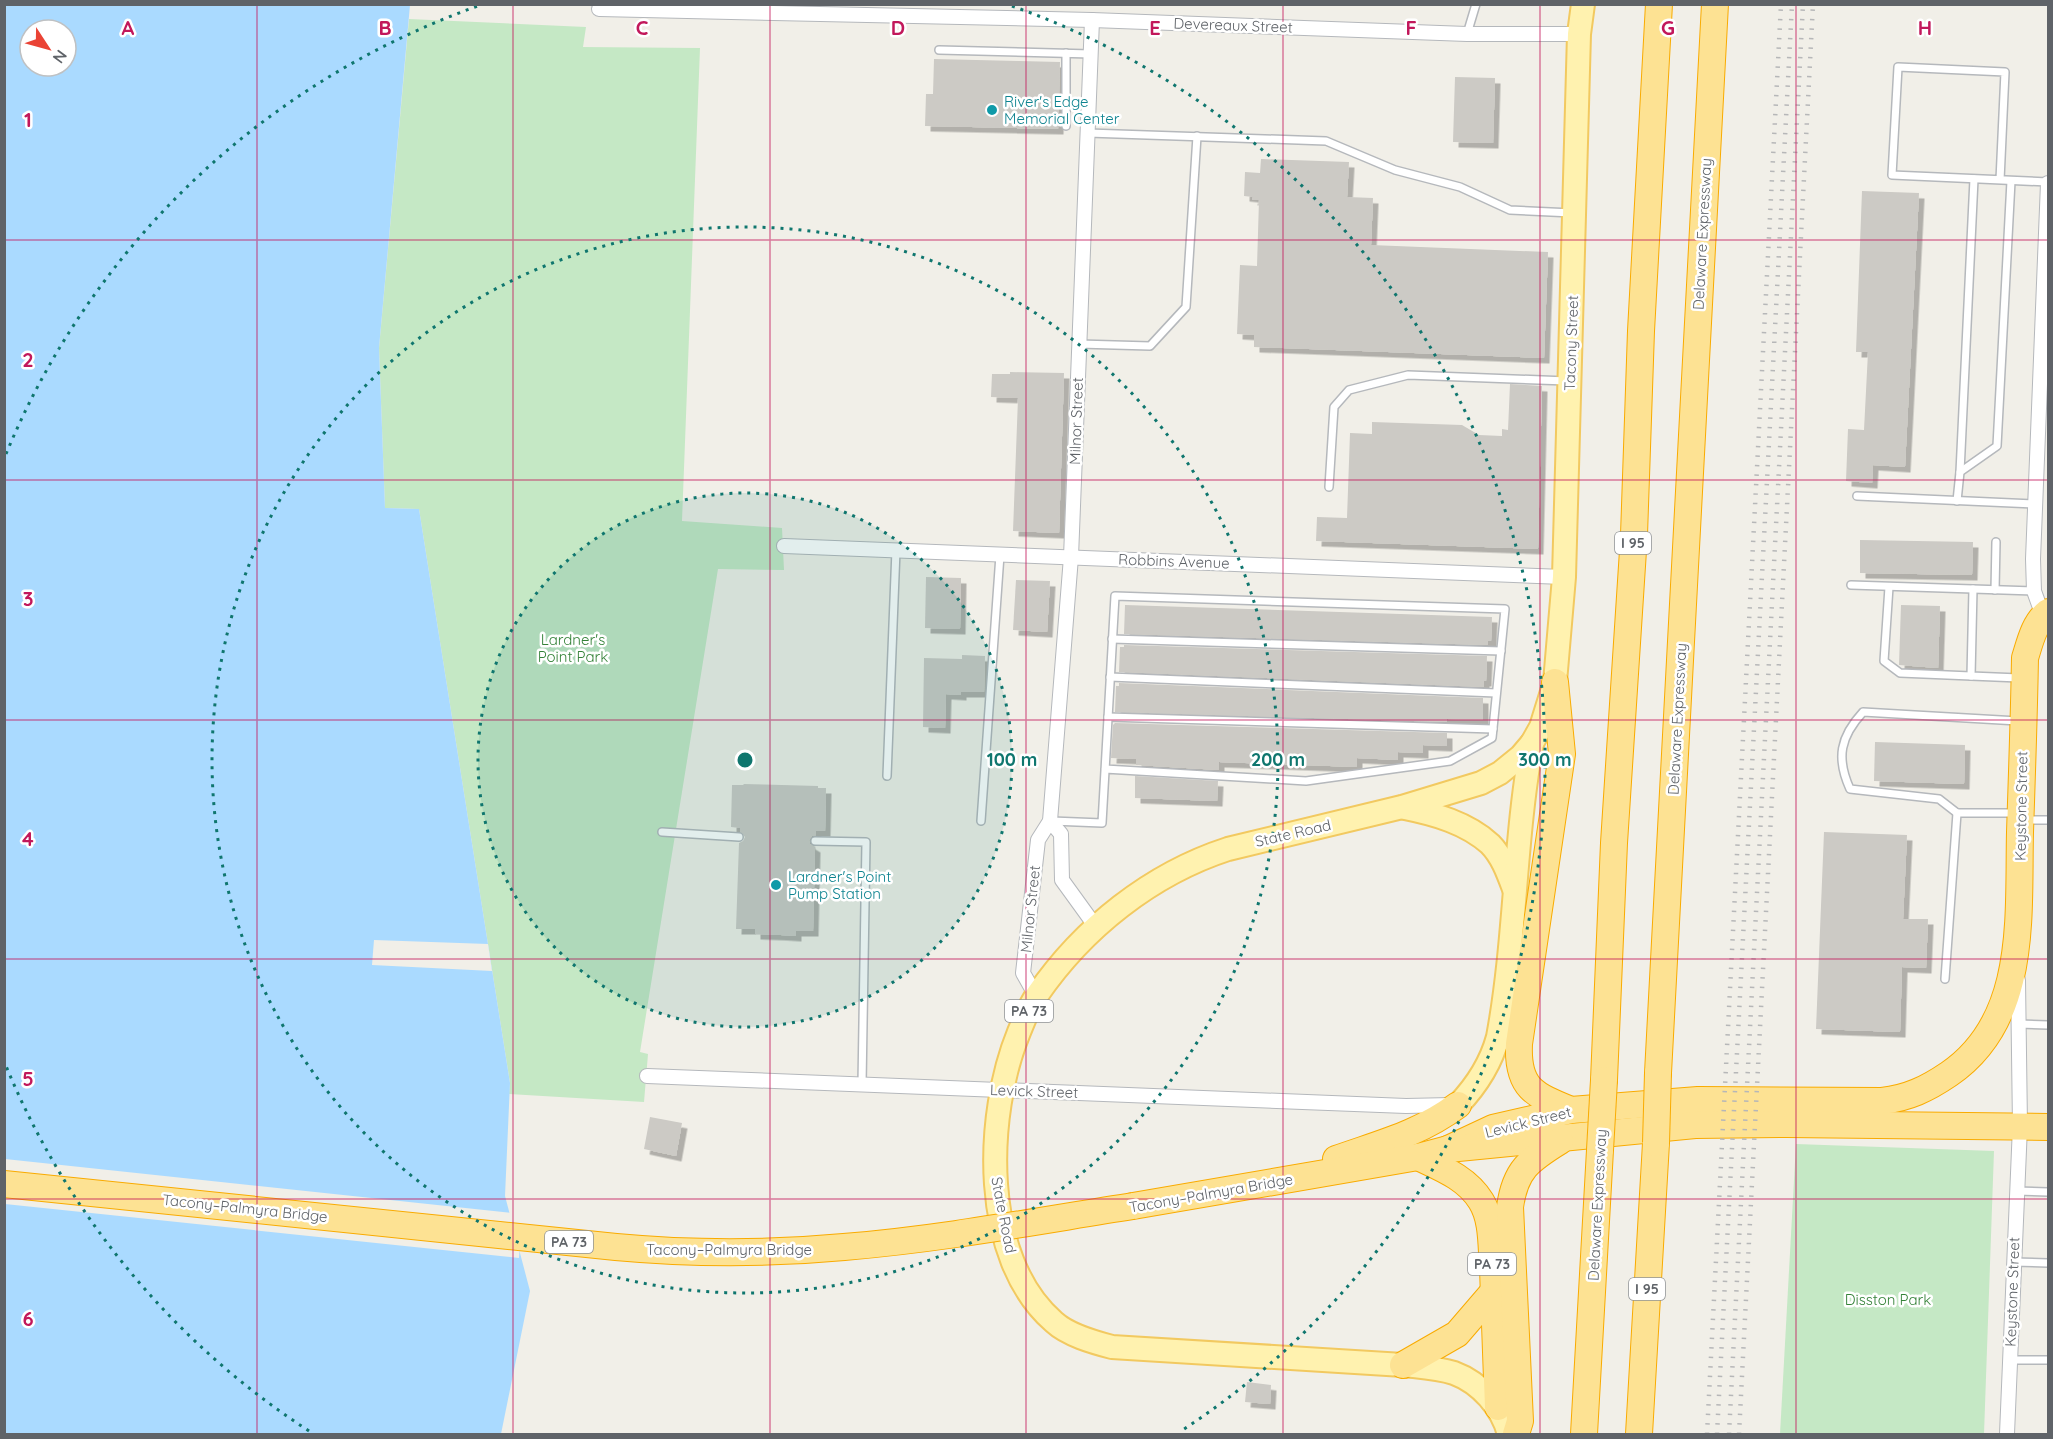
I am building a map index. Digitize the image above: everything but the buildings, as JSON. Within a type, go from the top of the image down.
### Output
[{"type":"highway","name":"Delaware Expressway","points":[[1584,1434],[1604,1080],[1614,843],[1634,535],[1641,331],[1659,4]]},
{"type":"highway","name":"Delaware Expressway","points":[[1639,1434],[1715,4]]},
{"type":"highway","name":"Keystone Street","points":[[2018,948],[2025,658],[2032,635],[2046,614]]},
{"type":"highway","points":[[1555,682],[1562,754],[1519,1044],[1519,1062],[1523,1079],[1532,1091],[1547,1101],[1571,1110]]},
{"type":"highway","name":"Levick Street","points":[[1448,1149],[1492,1128],[1571,1110],[1698,1100],[1882,1101],[1901,1099],[1921,1092],[1960,1066],[1976,1052],[1990,1032],[2003,1006],[2018,948]]},
{"type":"highway","name":"PA 73","points":[[1265,1184],[1407,1135],[1433,1122],[1458,1105]]},
{"type":"highway","name":"Levick Street","points":[[1448,1149],[1695,1125],[2049,1127]]},
{"type":"highway","points":[[1516,1434],[1520,1420],[1510,1208],[1512,1194],[1516,1181],[1533,1157],[1568,1136]]},
{"type":"highway","name":"Tacony–Palmyra Bridge","points":[[4,1184],[616,1247],[683,1252],[780,1251],[912,1240],[1265,1184],[1448,1149]]},
{"type":"highway","name":"PA 73","points":[[1418,1156],[1454,1175],[1470,1187],[1482,1202],[1489,1222],[1498,1407]]},
{"type":"highway","points":[[1403,1365],[1457,1334],[1494,1291]]},
{"type":"main road","name":"Tacony Street","points":[[1555,682],[1564,577],[1579,34],[1583,4]]},
{"type":"main road","name":"State Road","points":[[1509,1434],[1498,1407],[1481,1390],[1456,1374],[1440,1370],[1403,1365],[1112,1347],[1092,1341],[1055,1324],[1025,1288],[1013,1263],[1005,1236],[995,1179],[995,1138],[1002,1089],[1012,1050],[1035,996],[1096,927],[1151,885],[1203,857],[1402,807],[1481,783],[1506,769],[1532,743],[1548,711],[1555,682]]},
{"type":"main road","points":[[1515,890],[1525,779],[1532,743]]},
{"type":"main road","name":"PA 73","points":[[1402,807],[1434,814],[1477,835],[1498,855],[1515,890],[1496,1043],[1481,1076],[1473,1089],[1458,1105]]},
{"type":"street","name":"Devereaux Street","points":[[597,7],[1092,20],[1467,34],[1579,34]]},
{"type":"street","name":"Milnor Street","points":[[1035,996],[1023,973],[1038,840],[1050,821],[1071,557],[1092,20]]},
{"type":"street","name":"Keystone Street","points":[[2046,614],[2034,591],[2049,183]]},
{"type":"street","name":"Robbins Avenue","points":[[784,546],[1564,577]]},
{"type":"street","name":"Milnor Street","points":[[1050,821],[1061,834],[1062,880],[1096,927]]},
{"type":"street","name":"Keystone Street","points":[[2007,1434],[2020,1126],[2018,948]]},
{"type":"street","name":"Levick Street","points":[[647,1076],[1406,1106],[1458,1105]]},
{"type":"lane","points":[[1467,34],[1476,4]]},
{"type":"lane","points":[[939,50],[1091,54]]},
{"type":"lane","points":[[1066,53],[1066,126]]},
{"type":"lane","points":[[2000,180],[2005,72],[1898,67],[1892,175],[2049,183]]},
{"type":"lane","points":[[1088,133],[1326,141],[1395,170],[1460,187],[1510,210],[1574,213]]},
{"type":"lane","points":[[1079,344],[1150,346],[1186,308],[1197,136]]},
{"type":"lane","points":[[1958,501],[1974,179]]},
{"type":"lane","points":[[1960,472],[1997,446],[2011,181]]},
{"type":"lane","points":[[1329,487],[1334,407],[1349,390],[1408,375],[1570,381]]},
{"type":"lane","points":[[1857,496],[2036,504]]},
{"type":"lane","points":[[1995,590],[1996,542]]},
{"type":"lane","points":[[887,776],[896,550]]},
{"type":"lane","points":[[981,821],[1000,555]]},
{"type":"lane","points":[[1851,585],[2034,591]]},
{"type":"lane","points":[[1889,587],[1884,661],[1900,673],[2024,678]]},
{"type":"lane","points":[[1971,676],[1973,589]]},
{"type":"lane","points":[[1050,821],[1102,823],[1114,596],[1505,609],[1492,738],[1450,761],[1306,781],[1105,769]]},
{"type":"lane","points":[[1112,639],[1501,651]]},
{"type":"lane","points":[[1110,677],[1496,693]]},
{"type":"lane","points":[[2023,722],[1863,711],[1852,724],[1844,740],[1841,756],[1844,773],[1851,789],[1939,799],[1957,813],[2021,816],[2049,820]]},
{"type":"lane","points":[[1108,717],[1493,729]]},
{"type":"lane","points":[[1945,979],[1957,813]]},
{"type":"lane","points":[[662,832],[740,837]]},
{"type":"lane","points":[[815,841],[866,842],[862,1084]]},
{"type":"lane","points":[[2019,1024],[2049,1024]]},
{"type":"lane","points":[[2016,1191],[2049,1192]]},
{"type":"lane","points":[[2013,1262],[2049,1263]]},
{"type":"lane","points":[[2009,1360],[2049,1360]]},
{"type":"green space","name":"Lardner's Point Park","points":[[409,19],[586,27],[583,47],[700,48],[682,521],[782,528],[784,570],[718,569],[640,1052],[648,1054],[644,1102],[509,1094],[510,1083],[419,509],[385,508],[379,348]]},
{"type":"green space","name":"Disston Park","points":[[1796,1144],[1994,1151],[1984,1434],[1780,1434]]},
{"type":"water","points":[[5,5],[410,5],[379,348],[385,508],[419,509],[510,1083],[505,1196],[530,1291],[501,1434],[5,1434]]},
{"type":"pier","points":[[374,940],[488,944],[492,971],[372,965]]},
{"type":"pier","points":[[5,1159],[512,1213],[520,1242],[519,1258],[5,1204]]},
{"type":"railway","points":[[1707,1434],[1781,4]]},
{"type":"railway","points":[[1717,1434],[1792,4]]},
{"type":"railway","points":[[1729,1434],[1803,4]]},
{"type":"railway","points":[[1739,1434],[1813,4]]},
{"type":"place","name":"River's Edge Memorial Center","points":[[992,110]]},
{"type":"place","name":"Lardner's Point Pump Station","points":[[776,885]]}]
